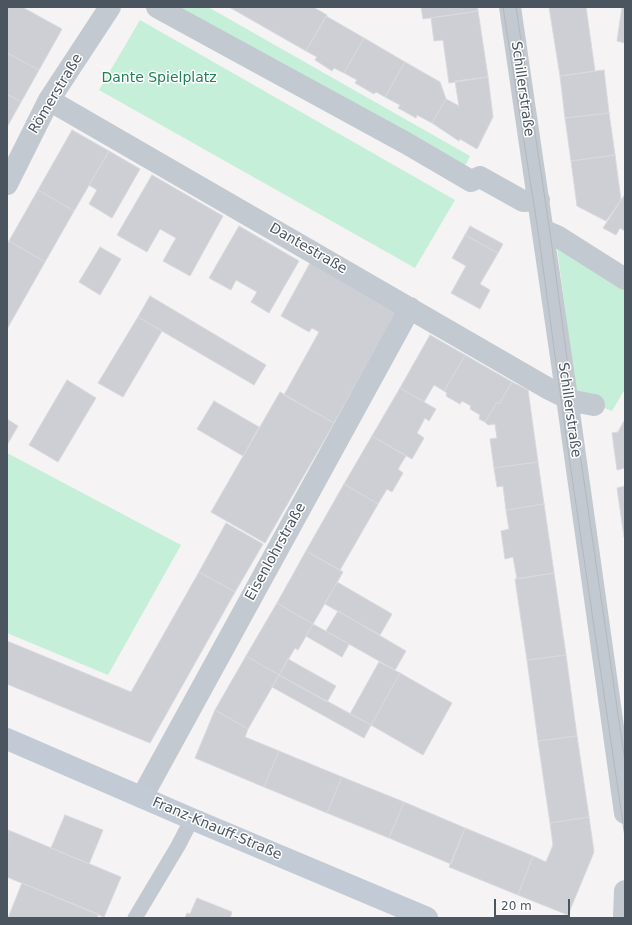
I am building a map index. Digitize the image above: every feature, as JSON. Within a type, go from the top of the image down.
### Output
[{"type":"main road","name":"Franz-Knauff-Straße","points":[[7,739],[427,918]]},
{"type":"street","name":"Römerstraße","points":[[7,184],[49,100],[110,7]]},
{"type":"street","points":[[156,7],[406,143],[471,181],[480,177],[523,201],[539,200]]},
{"type":"street","name":"Schillerstraße","points":[[510,7],[539,200],[625,813]]},
{"type":"street","name":"Dantestraße","points":[[49,100],[549,389],[573,401],[594,404]]},
{"type":"street","points":[[543,230],[557,236],[625,279]]},
{"type":"street","name":"Eisenlohrstraße","points":[[142,797],[410,308]]},
{"type":"street","points":[[624,918],[625,891]]},
{"type":"lane","points":[[135,918],[178,846],[192,819]]},
{"type":"green space","points":[[175,7],[208,7],[470,156],[464,168]]},
{"type":"green space","name":"Dante Spielplatz","points":[[140,20],[455,200],[415,268],[99,90]]},
{"type":"green space","points":[[556,240],[625,288],[625,389],[612,411],[577,398]]},
{"type":"green space","points":[[7,453],[181,545],[108,675],[7,633]]},
{"type":"building","points":[[7,7],[22,7],[62,29],[39,70],[7,53]]},
{"type":"building","points":[[229,7],[313,7],[327,15],[306,51]]},
{"type":"building","points":[[421,7],[477,7],[478,11],[423,19]]},
{"type":"building","points":[[549,7],[586,7],[595,71],[560,76]]},
{"type":"building","points":[[622,7],[625,7],[625,43],[617,41]]},
{"type":"building","points":[[478,11],[488,77],[449,83],[443,40],[434,41],[431,18]]},
{"type":"building","points":[[326,16],[364,38],[344,73],[334,68],[332,71],[315,60],[317,57],[306,51]]},
{"type":"building","points":[[364,38],[405,62],[385,97],[376,92],[374,94],[355,83],[357,80],[344,73]]},
{"type":"building","points":[[7,53],[39,70],[21,102],[7,94]]},
{"type":"building","points":[[405,62],[440,82],[446,99],[432,123],[417,115],[416,118],[398,108],[400,105],[385,97]]},
{"type":"building","points":[[604,70],[609,113],[565,118],[560,76]]},
{"type":"building","points":[[488,77],[493,117],[477,149],[460,139],[459,141],[432,123],[446,99],[459,106],[455,81]]},
{"type":"building","points":[[7,94],[21,102],[7,127]]},
{"type":"building","points":[[609,113],[615,155],[571,161],[565,118]]},
{"type":"building","points":[[72,130],[109,151],[74,211],[38,190]]},
{"type":"building","points":[[109,151],[140,169],[112,218],[89,204],[97,190],[89,185]]},
{"type":"building","points":[[615,155],[621,200],[606,221],[577,206],[571,161]]},
{"type":"building","points":[[152,175],[223,216],[190,276],[163,261],[176,238],[160,229],[147,252],[117,235]]},
{"type":"building","points":[[38,190],[74,211],[45,262],[9,241]]},
{"type":"building","points":[[625,194],[625,231],[620,228],[616,235],[603,228]]},
{"type":"building","points":[[239,226],[299,261],[269,313],[251,302],[257,292],[236,280],[231,290],[209,278]]},
{"type":"building","points":[[470,226],[503,244],[498,253],[465,235]]},
{"type":"building","points":[[465,235],[498,253],[480,284],[490,290],[480,309],[451,293],[466,266],[452,258]]},
{"type":"building","points":[[9,241],[45,262],[7,329],[7,244]]},
{"type":"building","points":[[100,247],[121,259],[100,295],[79,282]]},
{"type":"building","points":[[310,263],[396,312],[334,423],[284,395],[319,332],[312,328],[309,332],[281,316]]},
{"type":"building","points":[[150,296],[266,365],[254,385],[138,317]]},
{"type":"building","points":[[138,317],[162,331],[123,397],[98,383]]},
{"type":"building","points":[[430,335],[465,355],[444,391],[434,385],[424,402],[400,388]]},
{"type":"building","points":[[465,355],[512,382],[499,404],[497,402],[485,422],[479,419],[480,415],[470,409],[471,406],[462,401],[460,404],[446,396],[447,393],[444,391]]},
{"type":"building","points":[[67,380],[96,398],[58,462],[29,445]]},
{"type":"building","points":[[512,382],[528,390],[538,462],[494,468],[490,439],[497,438],[495,424],[488,425],[485,422],[497,402],[499,404]]},
{"type":"building","points":[[400,388],[436,409],[429,421],[425,418],[417,433],[424,438],[412,459],[372,436]]},
{"type":"building","points":[[280,392],[334,423],[265,543],[211,512]]},
{"type":"building","points":[[214,401],[259,427],[243,456],[197,429]]},
{"type":"building","points":[[7,419],[18,426],[7,445]]},
{"type":"building","points":[[625,419],[625,468],[617,470],[612,433],[618,432]]},
{"type":"building","points":[[372,436],[406,456],[398,469],[403,473],[392,492],[387,489],[378,504],[344,484]]},
{"type":"building","points":[[538,462],[544,504],[506,510],[503,486],[497,487],[494,468]]},
{"type":"building","points":[[344,484],[378,504],[340,570],[306,551]]},
{"type":"building","points":[[625,486],[625,536],[624,537],[617,488]]},
{"type":"building","points":[[544,504],[554,573],[517,579],[513,557],[505,559],[501,531],[509,529],[506,510]]},
{"type":"building","points":[[226,523],[263,544],[235,592],[199,572]]},
{"type":"building","points":[[306,551],[343,572],[313,624],[277,603]]},
{"type":"building","points":[[199,572],[235,592],[150,743],[7,684],[7,641],[131,692]]},
{"type":"building","points":[[554,573],[566,655],[527,660],[515,579]]},
{"type":"building","points":[[337,582],[392,614],[380,635],[325,604]]},
{"type":"building","points":[[277,603],[313,624],[298,650],[295,648],[279,675],[246,656]]},
{"type":"building","points":[[338,611],[406,651],[395,670],[326,631]]},
{"type":"building","points":[[313,624],[349,644],[342,657],[306,636]]},
{"type":"building","points":[[566,655],[577,736],[538,741],[527,660]]},
{"type":"building","points":[[246,656],[279,675],[248,729],[215,710]]},
{"type":"building","points":[[288,659],[336,686],[327,702],[279,675]]},
{"type":"building","points":[[379,662],[400,673],[371,725],[350,714]]},
{"type":"building","points":[[400,673],[452,703],[423,755],[371,725]]},
{"type":"building","points":[[279,675],[371,725],[364,738],[272,687]]},
{"type":"building","points":[[215,710],[248,729],[245,737],[279,751],[264,787],[195,758]]},
{"type":"building","points":[[577,736],[589,817],[550,823],[538,741]]},
{"type":"building","points":[[279,751],[342,777],[327,813],[264,787]]},
{"type":"building","points":[[342,777],[404,802],[389,838],[327,813]]},
{"type":"building","points":[[404,802],[465,828],[451,864],[389,838]]},
{"type":"building","points":[[65,815],[103,830],[89,864],[51,848]]},
{"type":"building","points":[[589,817],[594,852],[568,915],[518,895],[533,856],[546,862],[553,845],[550,823]]},
{"type":"building","points":[[465,828],[533,856],[518,895],[449,867]]},
{"type":"building","points":[[8,830],[121,877],[104,917],[7,877]]},
{"type":"building","points":[[22,883],[98,914],[97,918],[8,918]]},
{"type":"building","points":[[197,898],[232,912],[230,918],[185,918],[187,913],[190,914]]},
{"type":"tram line","points":[[503,7],[538,231],[567,443],[625,837]]},
{"type":"tram line","points":[[516,7],[550,232],[578,440],[625,762]]}]
